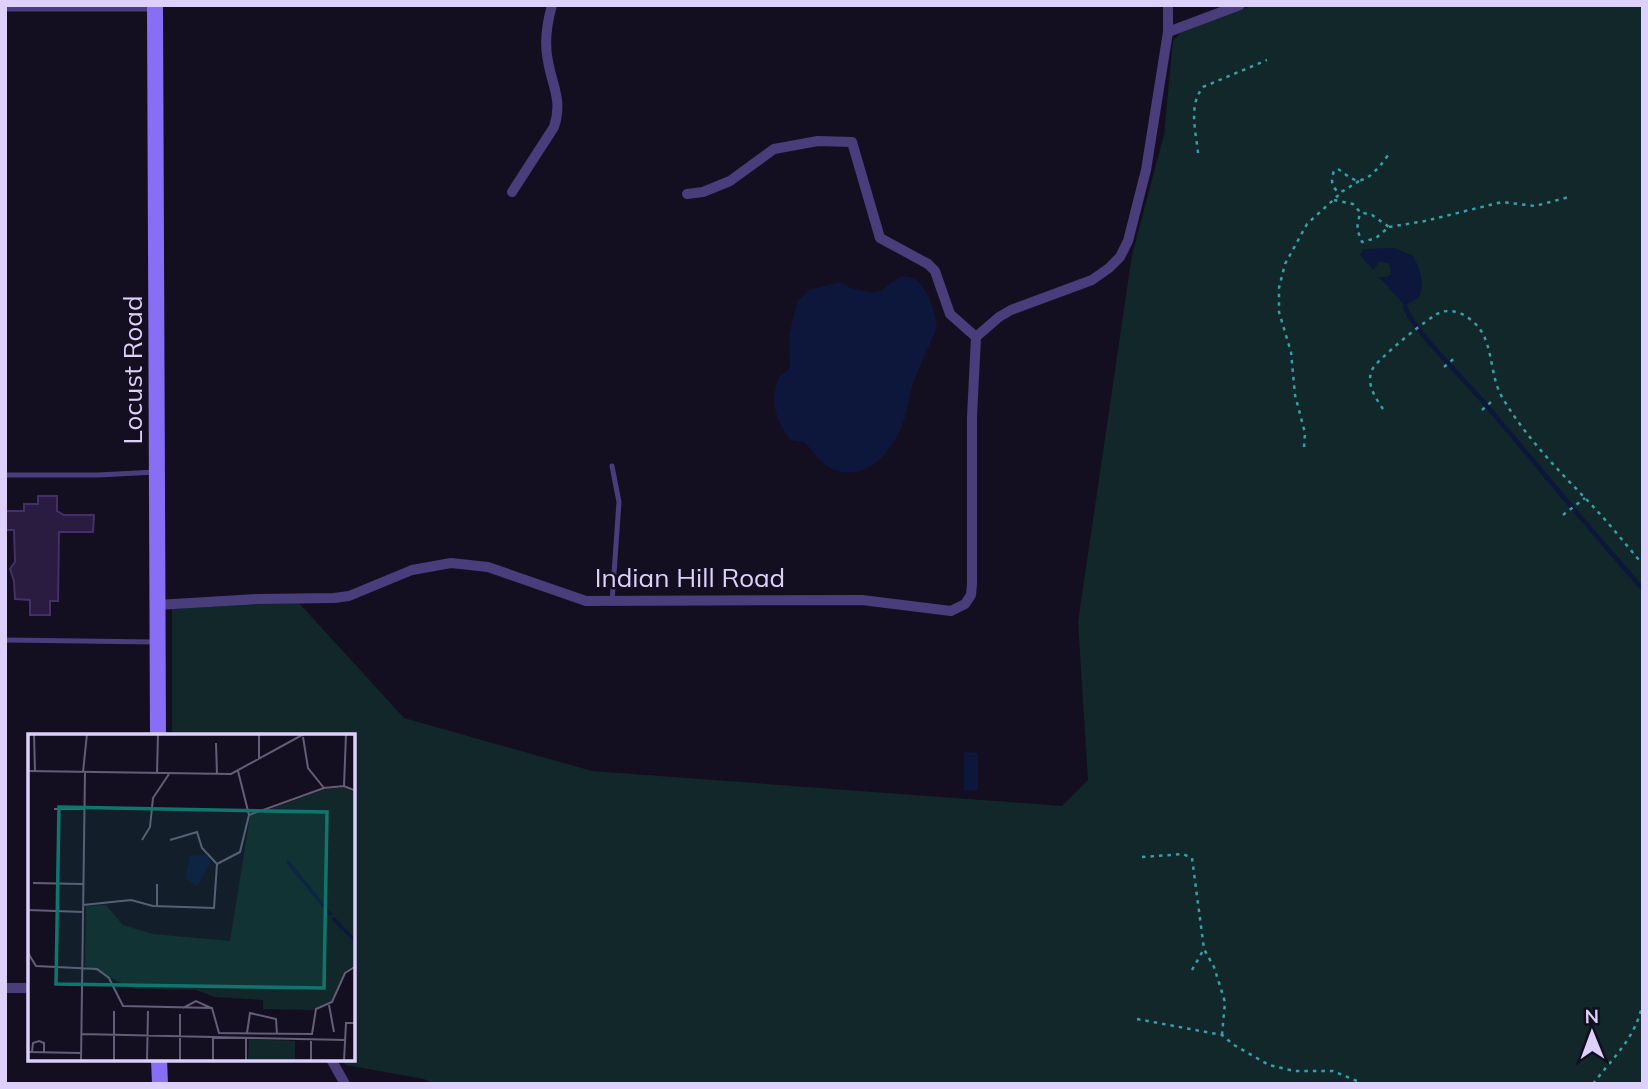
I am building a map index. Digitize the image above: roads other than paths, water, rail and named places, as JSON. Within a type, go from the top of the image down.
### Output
[{"type":"street","points":[[512,192],[554,127],[558,116],[559,104],[547,60],[546,41],[552,5]]},
{"type":"street","points":[[687,194],[730,181],[774,149],[818,141],[852,142],[880,238],[928,264],[935,271],[950,314],[976,337],[1011,310],[1092,280],[1120,257],[1128,241],[1146,170],[1168,32],[1168,5]]},
{"type":"street","points":[[1168,32],[1240,5]]},
{"type":"street","name":"Locust Road","points":[[155,7],[158,734]]},
{"type":"street","name":"Indian Hill Road","points":[[157,604],[258,598],[334,598],[349,596],[412,570],[451,563],[470,563],[488,566],[576,599],[862,600],[951,611],[965,604],[971,595],[972,417],[976,337]]},
{"type":"street","points":[[5,988],[28,988]]},
{"type":"street","points":[[159,1061],[160,1084]]},
{"type":"street","points":[[332,1061],[345,1084]]},
{"type":"lane","points":[[5,9],[155,7]]},
{"type":"lane","points":[[612,466],[619,502],[612,601]]},
{"type":"lane","points":[[5,475],[157,472]]},
{"type":"lane","points":[[5,640],[158,642]]},
{"type":"water","points":[[1394,248],[1413,256],[1421,275],[1419,296],[1405,306],[1379,277],[1391,274],[1389,263],[1379,262],[1373,270],[1360,255],[1363,249]]},
{"type":"water","points":[[904,276],[912,277],[928,295],[937,327],[912,387],[905,419],[893,443],[878,461],[858,472],[835,470],[822,462],[804,442],[790,440],[781,425],[774,403],[779,377],[790,368],[789,335],[797,302],[809,290],[840,282],[851,288],[873,293]]},
{"type":"water","points":[[964,752],[978,753],[978,790],[964,791]]},
{"type":"waterway","points":[[1405,306],[1428,341],[1643,589]]}]
